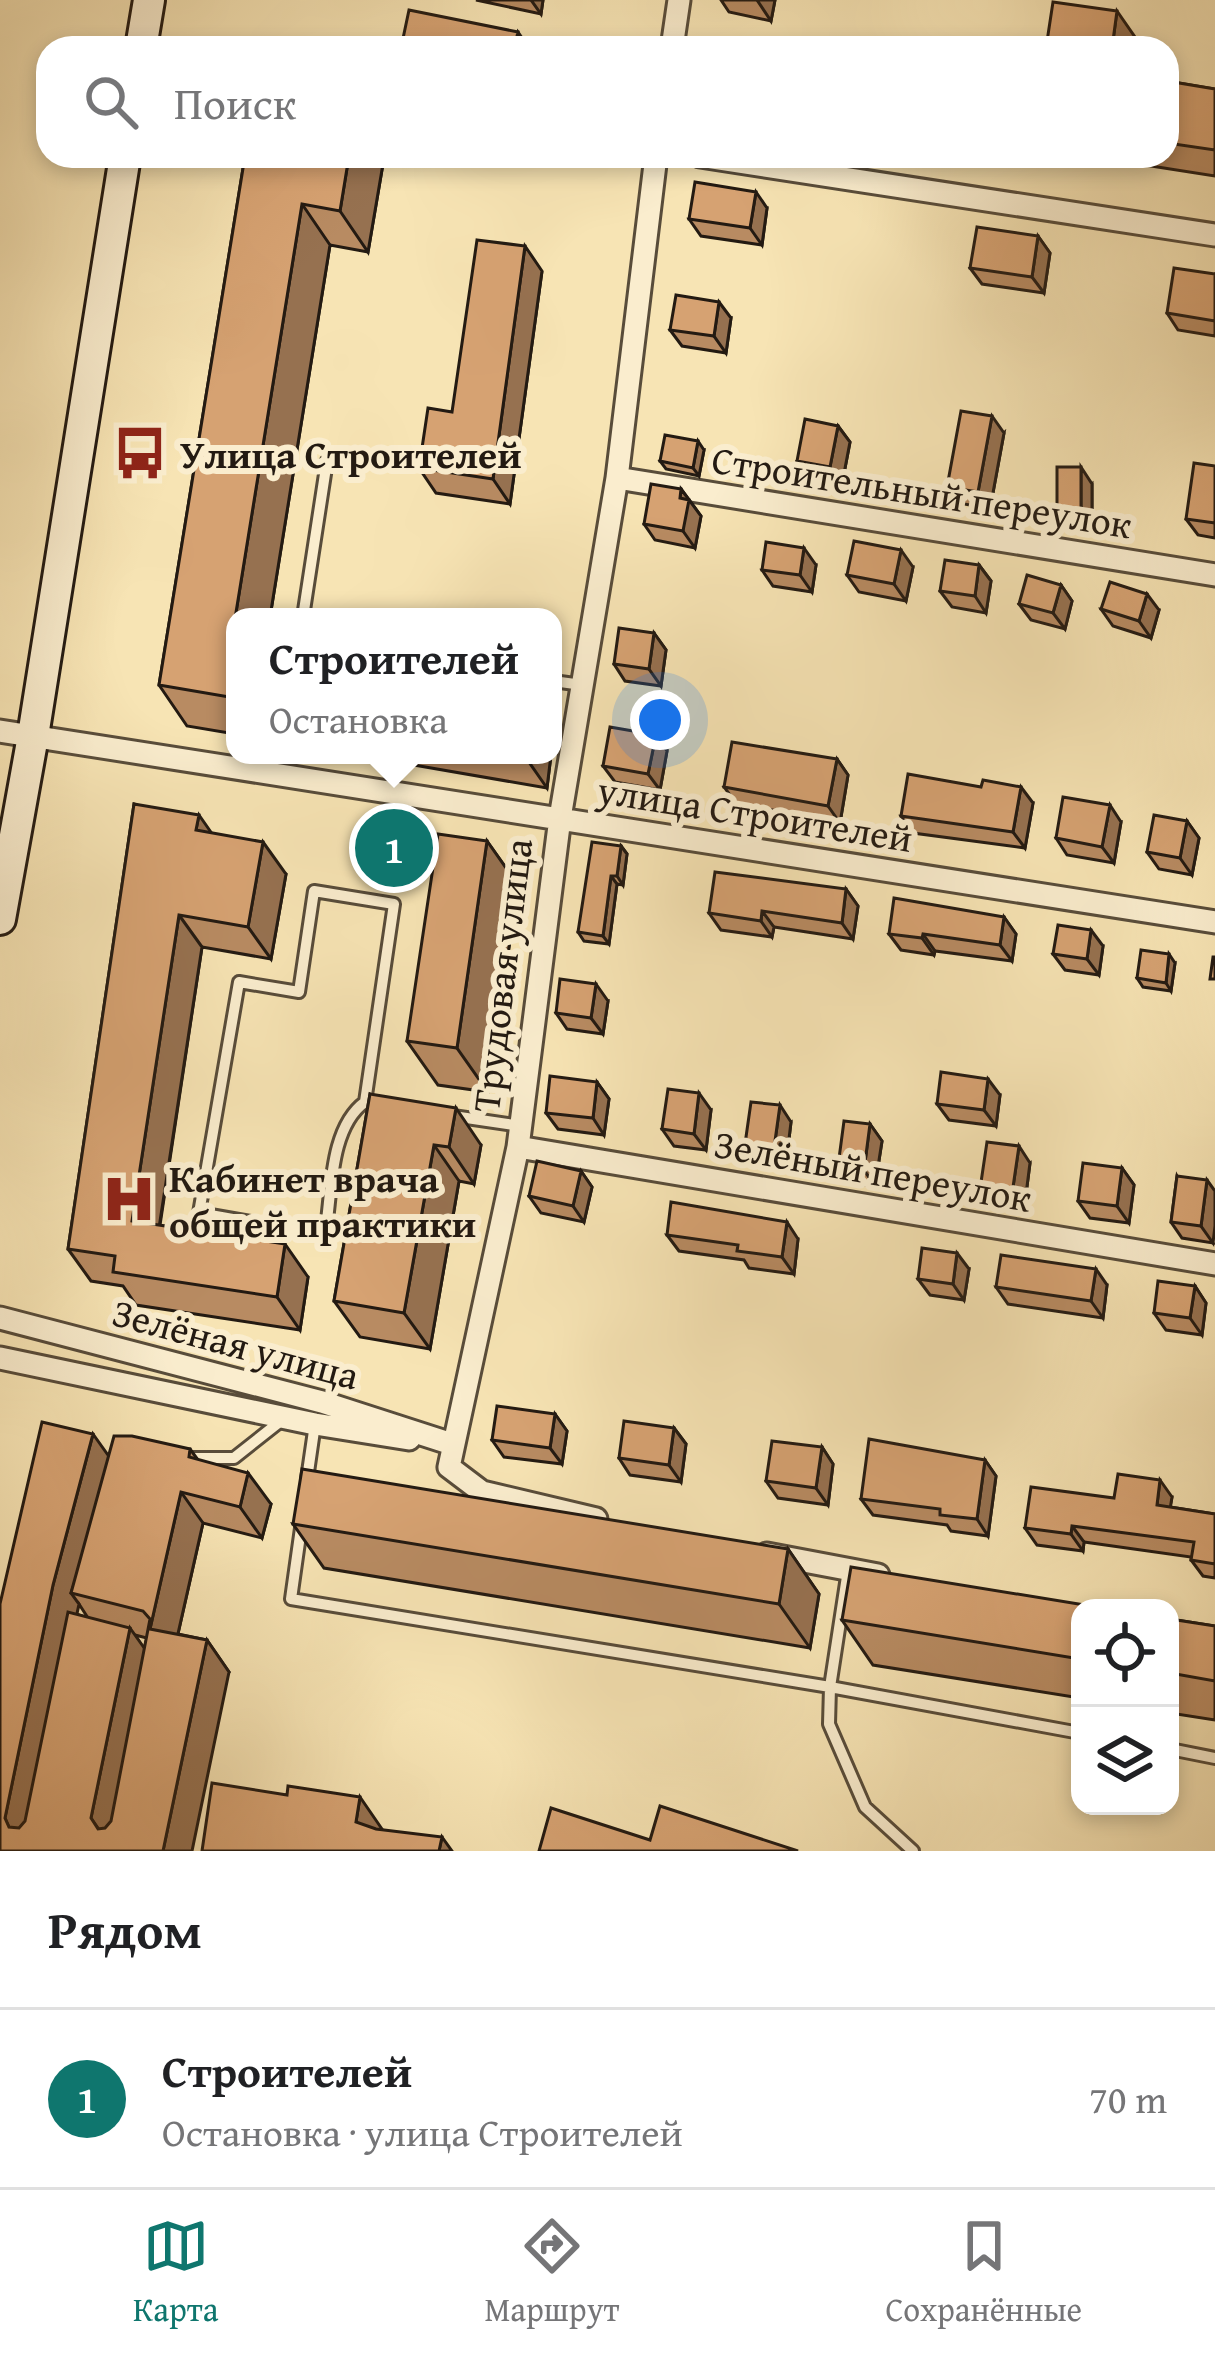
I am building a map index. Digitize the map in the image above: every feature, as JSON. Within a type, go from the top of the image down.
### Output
[{"type":"street","points":[[144,36],[149,0]]},
{"type":"street","points":[[673,36],[679,0]]},
{"type":"street","points":[[0,919],[122,168]]},
{"type":"street","name":"Трудовая улица","points":[[452,1444],[520,1137],[560,818],[617,478],[655,168]]},
{"type":"street","points":[[778,168],[1215,235]]},
{"type":"street","name":"Строительный переулок","points":[[617,478],[1215,574]]},
{"type":"street","name":"улица Строителей","points":[[0,731],[1215,922]]},
{"type":"street","name":"Зелёный переулок","points":[[520,1137],[1215,1264]]},
{"type":"street","name":"Зелёная улица","points":[[0,1318],[322,1402],[452,1444]]},
{"type":"street","name":"Зелёная улица","points":[[0,1358],[315,1424],[452,1444]]},
{"type":"street","points":[[452,1444],[449,1467],[482,1492],[609,1522]]},
{"type":"street","points":[[746,1550],[895,1578]]},
{"type":"lane","points":[[304,608],[327,461]]},
{"type":"lane","points":[[562,682],[582,685]]},
{"type":"lane","points":[[365,1102],[394,904],[314,891],[298,992],[239,982],[199,1213],[325,1235],[342,1134],[350,1113],[365,1102],[388,1106]]},
{"type":"lane","points":[[432,1112],[520,1137]]},
{"type":"lane","points":[[170,1458],[234,1458],[285,1418]]},
{"type":"lane","points":[[306,1490],[315,1424]]},
{"type":"lane","points":[[303,1512],[291,1599],[1071,1731]]},
{"type":"lane","points":[[848,1570],[829,1724],[865,1807],[913,1851]]},
{"type":"lane","points":[[1179,1751],[1215,1758]]},
{"type":"building","points":[[1053,2],[1117,11],[1114,36],[1048,36]]},
{"type":"building","points":[[409,10],[518,32],[517,36],[404,36]]},
{"type":"building","points":[[1179,83],[1215,89],[1215,150],[1179,145]]},
{"type":"building","points":[[243,168],[347,168],[340,211],[302,204],[237,608],[226,608],[226,696],[159,685]]},
{"type":"building","points":[[695,182],[756,192],[750,228],[689,219]]},
{"type":"building","points":[[977,227],[1038,236],[1032,277],[970,268]]},
{"type":"building","points":[[477,240],[525,246],[493,479],[419,468],[428,408],[452,412]]},
{"type":"building","points":[[1174,268],[1215,274],[1215,321],[1167,313]]},
{"type":"building","points":[[676,295],[719,302],[714,336],[670,330]]},
{"type":"building","points":[[961,411],[992,416],[978,492],[947,487]]},
{"type":"building","points":[[805,419],[838,426],[830,467],[797,461]]},
{"type":"building","points":[[665,435],[698,441],[693,468],[660,461]]},
{"type":"building","points":[[1194,463],[1215,466],[1215,523],[1186,519]]},
{"type":"building","points":[[1057,467],[1081,467],[1081,513],[1057,513]]},
{"type":"building","points":[[651,484],[681,489],[680,498],[689,500],[683,531],[644,524]]},
{"type":"building","points":[[854,541],[901,550],[894,584],[847,575]]},
{"type":"building","points":[[766,542],[804,548],[800,575],[762,570]]},
{"type":"building","points":[[945,560],[979,565],[975,596],[940,591]]},
{"type":"building","points":[[1027,575],[1061,585],[1053,613],[1019,604]]},
{"type":"building","points":[[1110,582],[1147,594],[1139,621],[1101,609]]},
{"type":"building","points":[[619,628],[654,633],[649,669],[614,664]]},
{"type":"building","points":[[610,727],[656,735],[648,774],[603,766]]},
{"type":"building","points":[[732,742],[837,759],[828,806],[724,787]]},
{"type":"building","points":[[908,774],[981,787],[983,780],[1021,787],[1013,832],[901,816]]},
{"type":"building","points":[[1063,797],[1110,805],[1102,847],[1056,838]]},
{"type":"building","points":[[134,804],[199,815],[196,830],[263,842],[248,927],[179,915],[132,1221],[285,1244],[277,1297],[113,1272],[115,1256],[68,1249]]},
{"type":"building","points":[[1154,815],[1187,821],[1180,858],[1147,852]]},
{"type":"building","points":[[438,834],[487,841],[457,1048],[407,1041]]},
{"type":"building","points":[[592,842],[621,846],[617,876],[611,876],[603,936],[578,932]]},
{"type":"building","points":[[715,872],[846,889],[842,923],[762,911],[761,921],[709,913]]},
{"type":"building","points":[[894,898],[1004,917],[1000,945],[889,934]]},
{"type":"building","points":[[1058,925],[1091,930],[1087,959],[1053,954]]},
{"type":"building","points":[[1141,950],[1169,954],[1166,983],[1137,978]]},
{"type":"building","points":[[560,979],[596,984],[591,1018],[556,1013]]},
{"type":"building","points":[[941,1072],[988,1079],[984,1110],[937,1104]]},
{"type":"building","points":[[550,1076],[597,1082],[593,1118],[546,1113]]},
{"type":"building","points":[[668,1089],[699,1093],[694,1134],[662,1129]]},
{"type":"building","points":[[370,1094],[456,1108],[449,1147],[434,1145],[404,1313],[334,1301]]},
{"type":"building","points":[[751,1102],[780,1105],[774,1148],[745,1144]]},
{"type":"building","points":[[844,1121],[870,1124],[864,1170],[838,1166]]},
{"type":"building","points":[[987,1142],[1019,1146],[1012,1194],[980,1189]]},
{"type":"building","points":[[537,1161],[581,1171],[573,1206],[529,1196]]},
{"type":"building","points":[[1083,1163],[1122,1168],[1117,1206],[1078,1201]]},
{"type":"building","points":[[1177,1176],[1207,1180],[1201,1226],[1171,1222]]},
{"type":"building","points":[[671,1202],[787,1222],[782,1257],[667,1235]]},
{"type":"building","points":[[922,1248],[957,1253],[953,1284],[918,1279]]},
{"type":"building","points":[[1001,1255],[1096,1269],[1091,1301],[996,1287]]},
{"type":"building","points":[[1158,1281],[1195,1286],[1190,1318],[1154,1313]]},
{"type":"building","points":[[497,1406],[555,1414],[550,1448],[492,1440]]},
{"type":"building","points":[[624,1421],[674,1428],[669,1465],[619,1458]]},
{"type":"building","points":[[42,1422],[93,1434],[53,1585],[5,1818],[9,1827],[19,1828],[25,1821],[68,1612],[130,1628],[91,1818],[98,1829],[111,1821],[150,1619],[143,1611],[71,1593],[114,1436],[190,1449],[189,1457],[248,1473],[240,1507],[181,1492],[150,1629],[207,1640],[163,1851],[0,1851],[0,1604]]},
{"type":"building","points":[[869,1439],[985,1460],[977,1519],[861,1499]]},
{"type":"building","points":[[772,1441],[822,1447],[816,1488],[766,1481]]},
{"type":"building","points":[[302,1469],[788,1549],[779,1604],[293,1524]]},
{"type":"building","points":[[1118,1474],[1160,1480],[1157,1505],[1215,1514],[1215,1564],[1191,1560],[1194,1542],[1072,1526],[1071,1534],[1025,1528],[1031,1487],[1114,1498]]},
{"type":"building","points":[[851,1567],[1071,1603],[1071,1658],[842,1620]]},
{"type":"building","points":[[1179,1620],[1215,1626],[1215,1681],[1179,1675]]},
{"type":"building","points":[[212,1783],[287,1795],[288,1786],[360,1797],[356,1822],[442,1837],[439,1851],[202,1851]]},
{"type":"building","points":[[660,1806],[798,1851],[539,1851],[551,1808],[650,1840]]},
{"type":"place","name":"Улица Строителей","points":[[140,453]]},
{"type":"place","name":"Строителей","points":[[394,848]]},
{"type":"place","name":"Кабинет врача общей практики","points":[[129,1199]]}]
